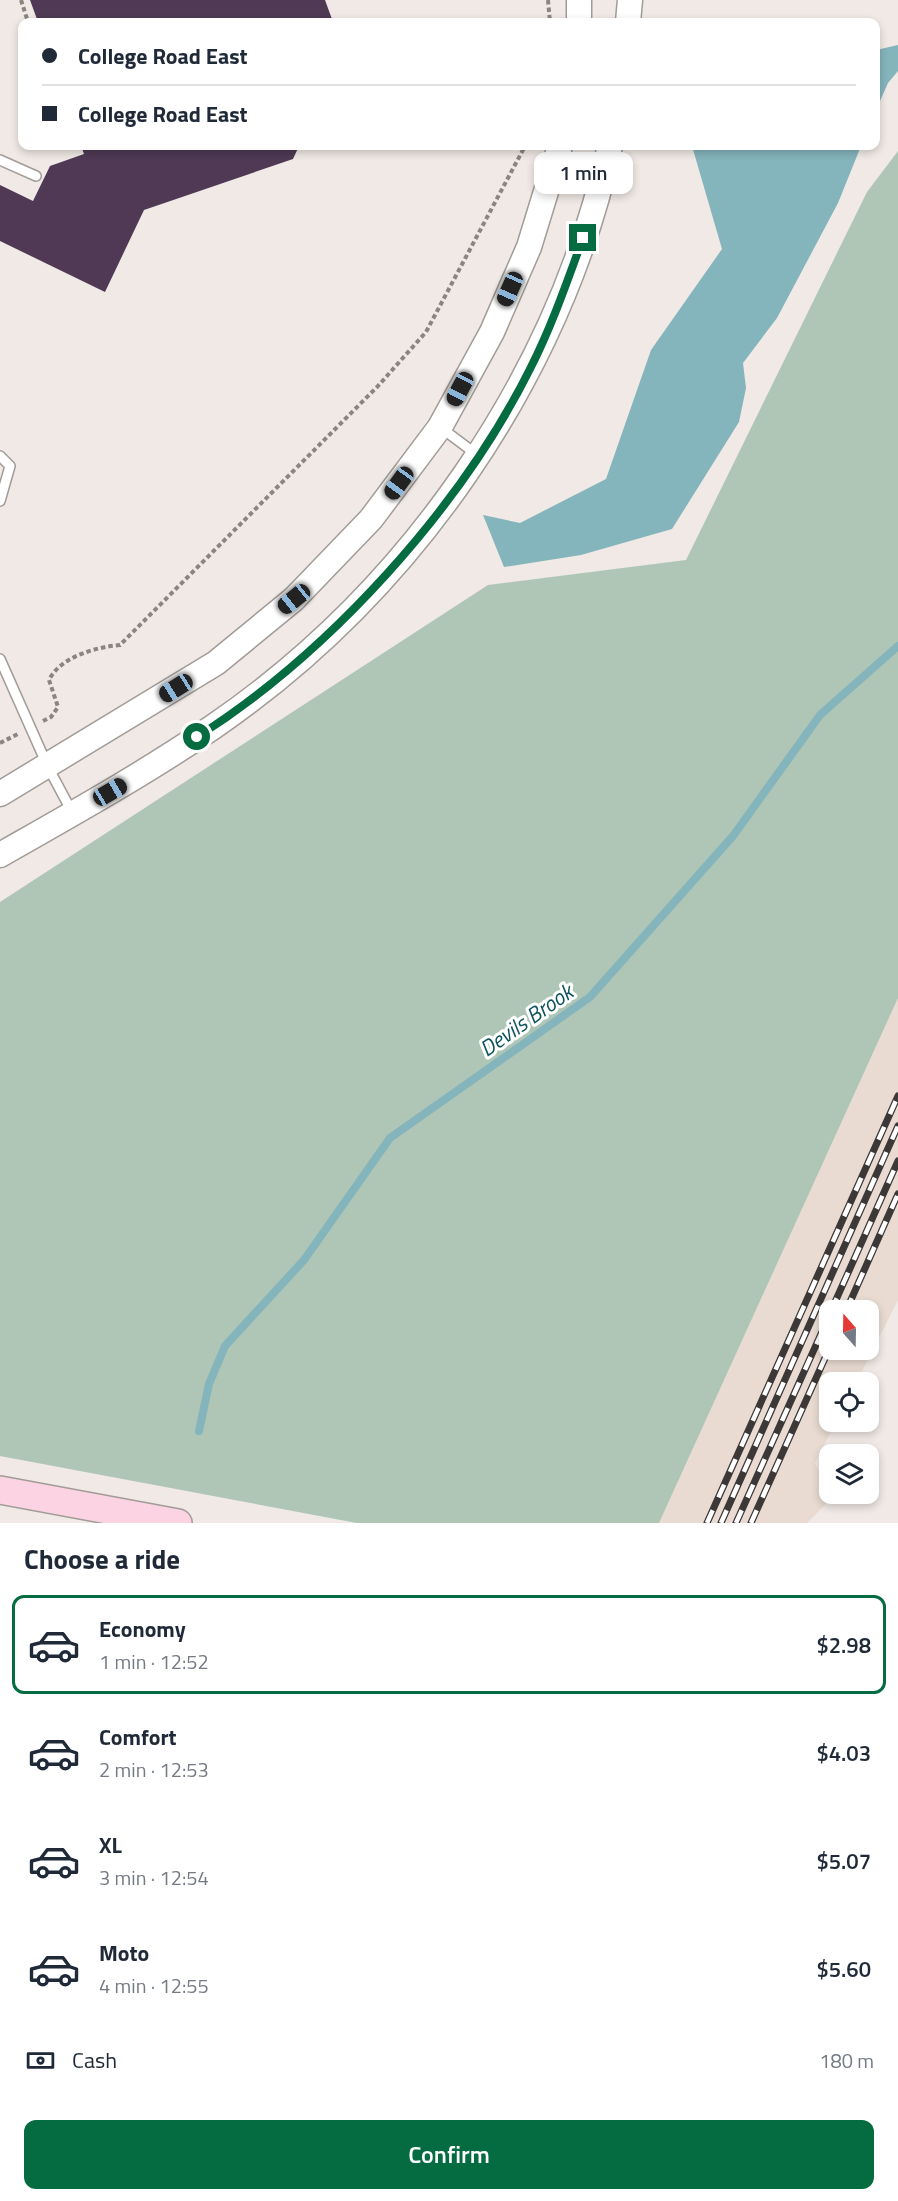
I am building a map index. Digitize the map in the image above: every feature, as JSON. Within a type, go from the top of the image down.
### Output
[{"type":"main road","points":[[0,1490],[178,1523]]},
{"type":"street","points":[[579,0],[579,18]]},
{"type":"street","points":[[628,18],[630,0]]},
{"type":"street","points":[[0,794],[48,767],[216,663],[294,599],[372,519],[440,427],[492,332],[529,247],[559,150]]},
{"type":"street","points":[[0,855],[129,781],[214,726],[282,674],[349,615],[406,551],[478,456],[530,370],[568,280],[598,198],[609,150]]},
{"type":"lane","points":[[0,160],[36,176]]},
{"type":"lane","points":[[440,427],[478,456]]},
{"type":"lane","points":[[0,456],[9,466],[0,501]]},
{"type":"lane","points":[[0,659],[48,767],[73,814]]},
{"type":"path","points":[[21,0],[27,18]]},
{"type":"path","points":[[548,0],[550,18]]},
{"type":"path","points":[[0,743],[51,717],[58,707],[49,680],[54,669],[99,647],[120,645],[378,386],[426,332],[523,150]]},
{"type":"shaded area","points":[[898,998],[898,1300],[879,1338],[879,1300],[819,1300],[819,1360],[868,1360],[862,1372],[819,1372],[819,1432],[831,1432],[825,1444],[819,1444],[819,1455],[815,1463],[819,1471],[819,1504],[826,1504],[807,1523],[659,1523]]},
{"type":"green space","points":[[898,151],[898,998],[659,1523],[357,1523],[0,1456],[0,902],[488,585],[686,560],[867,192]]},
{"type":"water","points":[[898,45],[898,71],[888,83],[880,101],[880,49]]},
{"type":"water","points":[[693,150],[859,150],[838,203],[777,318],[743,363],[746,388],[739,422],[672,529],[581,555],[504,567],[483,515],[520,523],[606,479],[651,350],[722,249]]},
{"type":"building","points":[[30,0],[325,0],[332,18],[37,18]]},
{"type":"building","points":[[82,150],[297,150],[293,159],[144,210],[105,292],[0,241],[0,185],[33,201],[50,166],[84,154]]},
{"type":"waterway","name":"Devils Brook","points":[[199,1431],[209,1384],[225,1346],[304,1260],[390,1138],[590,997],[733,836],[820,715],[898,646]]},
{"type":"railway","points":[[707,1523],[898,1096]]},
{"type":"railway","points":[[721,1523],[898,1126]]},
{"type":"railway","points":[[836,1300],[898,1161]]},
{"type":"railway","points":[[851,1300],[898,1194]]},
{"type":"railway","points":[[736,1523],[819,1338]]},
{"type":"railway","points":[[751,1523],[824,1360]]},
{"type":"route","points":[[197,737],[282,674],[349,615],[406,551],[478,456],[530,370],[583,238]]}]
